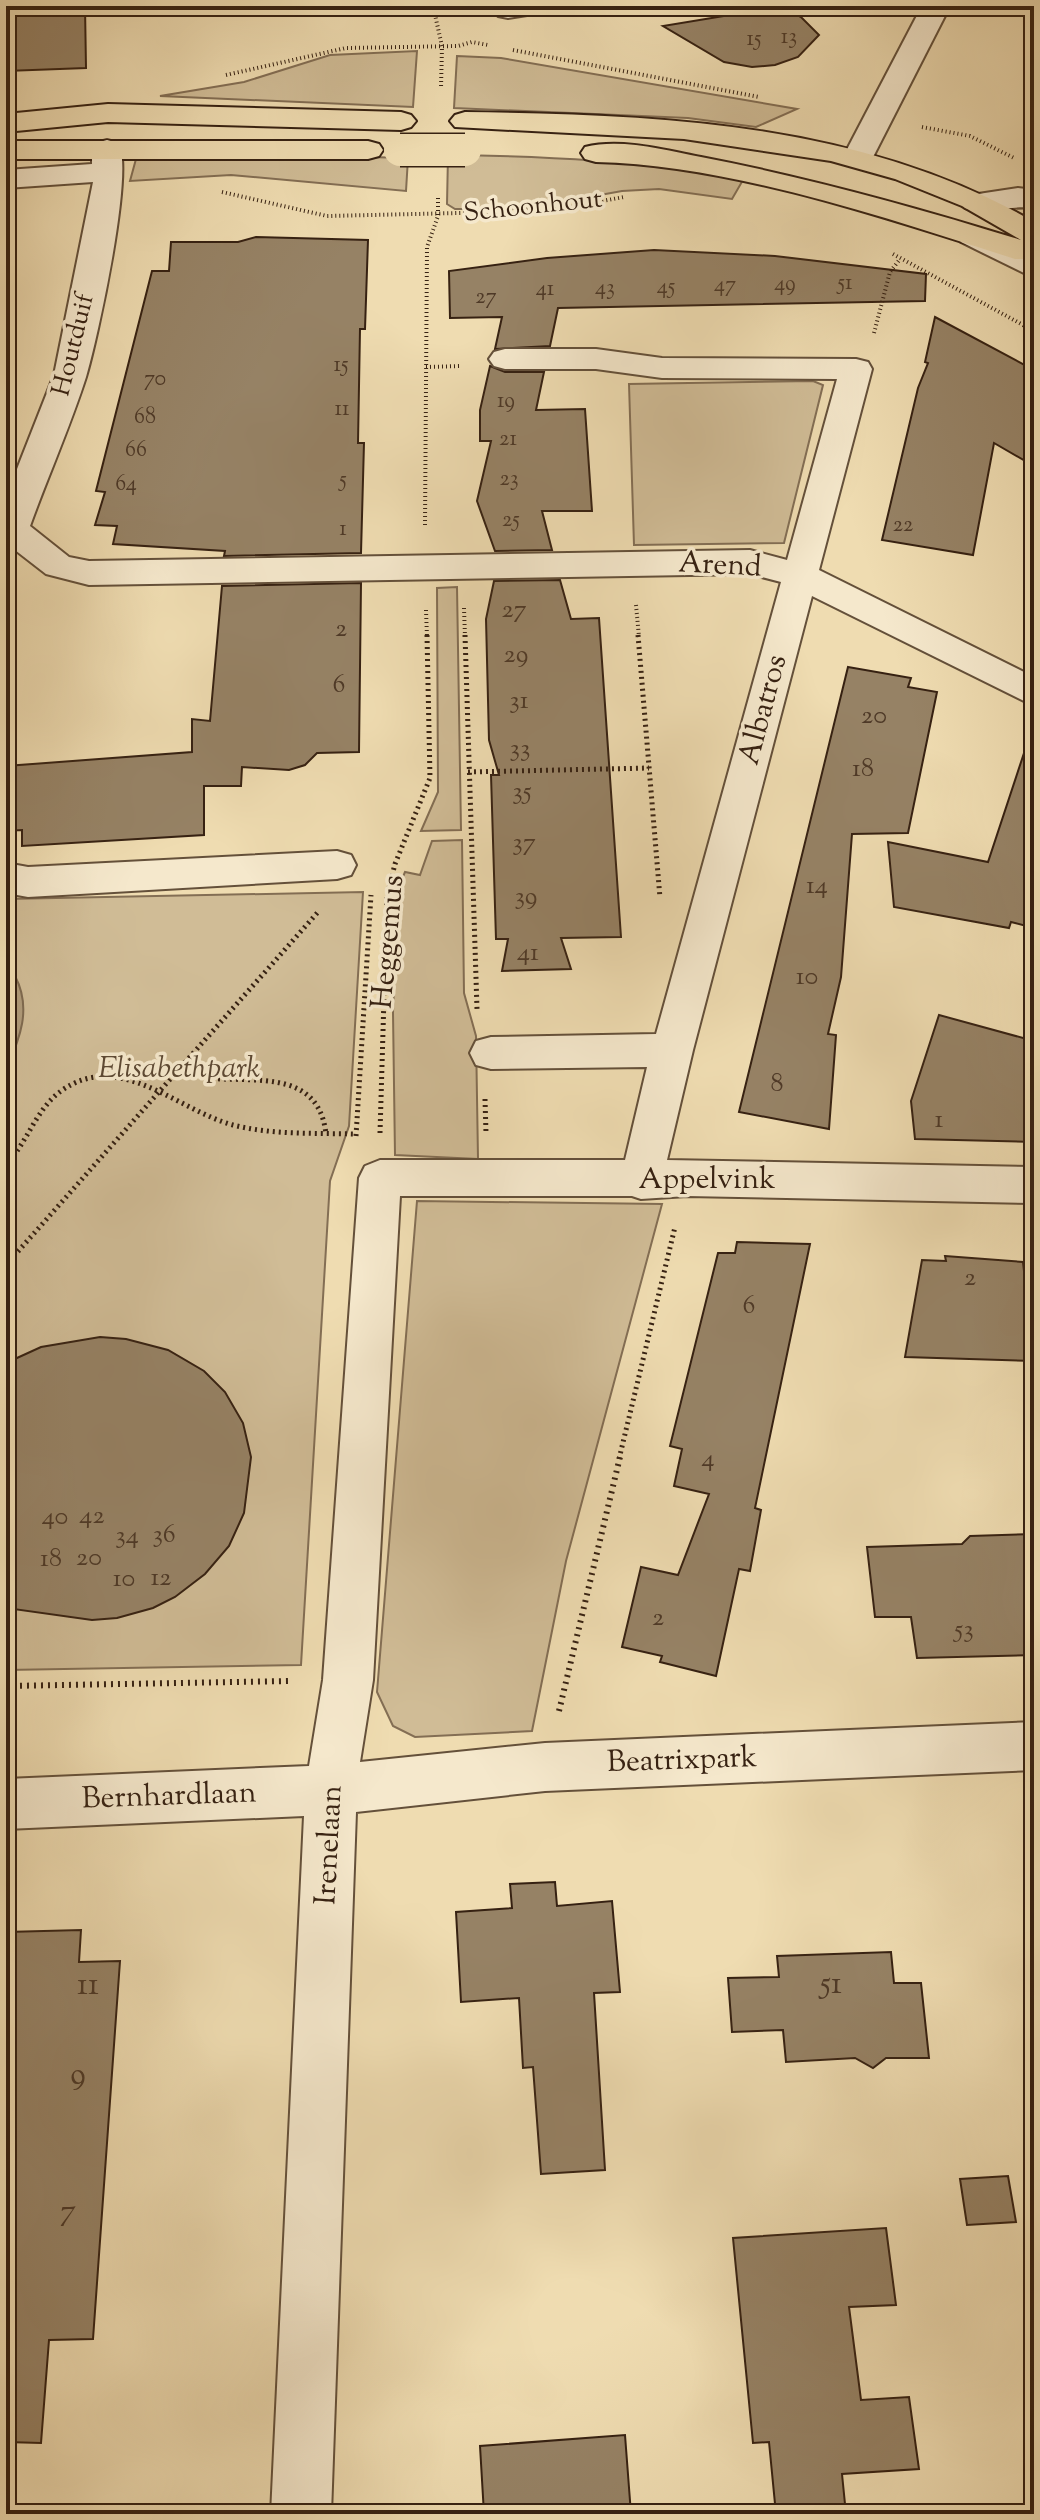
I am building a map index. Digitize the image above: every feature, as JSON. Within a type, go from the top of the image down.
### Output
[{"type":"main road","points":[[107,160],[108,113]]},
{"type":"main road","points":[[6,123],[108,113],[475,140],[572,122],[691,129],[788,142],[857,159],[976,202],[1034,235]]},
{"type":"main road","points":[[6,150],[107,160],[401,136]]},
{"type":"main road","name":"Schoonhout","points":[[568,152],[627,153],[767,177],[838,194],[1034,255]]},
{"type":"main road","points":[[838,194],[857,159]]},
{"type":"street","points":[[857,159],[936,6]]},
{"type":"street","points":[[6,179],[107,160]]},
{"type":"street","name":"Houtduif","points":[[8,529],[70,375],[108,192],[107,160]]},
{"type":"street","points":[[976,202],[1018,197],[1034,199]]},
{"type":"street","name":"Schoonhout","points":[[972,235],[1034,269]]},
{"type":"street","points":[[505,359],[596,359],[662,368],[856,369]]},
{"type":"street","name":"Albatros","points":[[641,1181],[672,1050],[856,369]]},
{"type":"street","points":[[8,529],[58,566],[89,573],[425,567]]},
{"type":"street","name":"Arend","points":[[425,567],[750,562],[801,576],[1034,693]]},
{"type":"street","points":[[6,878],[28,882],[337,865]]},
{"type":"street","points":[[485,1053],[672,1050]]},
{"type":"street","name":"Appelvink","points":[[380,1178],[641,1181],[687,1178],[1034,1185]]},
{"type":"street","name":"Irenelaan","points":[[301,2514],[331,1790],[348,1680],[380,1178]]},
{"type":"street","name":"Beatrixpark","points":[[331,1790],[545,1767],[1034,1746]]},
{"type":"street","name":"Bernhardlaan","points":[[6,1804],[331,1790]]},
{"type":"path","points":[[433,6],[442,46],[441,89]]},
{"type":"path","points":[[224,75],[346,48],[442,46],[472,42]]},
{"type":"path","name":"Schoonhout","points":[[212,190],[327,216],[438,216],[548,211],[637,195]]},
{"type":"path","name":"Heggemus","points":[[380,1178],[387,896],[395,864],[430,778],[425,567],[427,247],[438,216]]},
{"type":"path","points":[[890,252],[1034,331]]},
{"type":"path","points":[[856,369],[870,352],[890,272],[900,259]]},
{"type":"path","points":[[633,563],[660,909]]},
{"type":"path","points":[[463,567],[474,994],[485,1053],[487,1179]]},
{"type":"path","points":[[468,772],[649,768]]},
{"type":"path","points":[[6,1265],[335,893],[337,865]]},
{"type":"path","points":[[6,1165],[28,1141],[52,1100],[74,1084],[105,1076],[135,1081],[225,1123],[258,1129],[357,1134],[371,882]]},
{"type":"path","points":[[177,1071],[198,1080],[254,1078],[290,1086],[318,1107],[324,1116],[326,1134]]},
{"type":"path","points":[[545,1767],[687,1178]]},
{"type":"path","points":[[6,1686],[348,1680]]},
{"type":"green space","points":[[417,51],[413,107],[160,96],[244,82],[330,55]]},
{"type":"green space","points":[[457,56],[501,58],[797,109],[756,127],[688,118],[454,108]]},
{"type":"green space","points":[[448,155],[596,161],[669,168],[743,180],[732,199],[659,189],[622,191],[523,209],[455,209],[447,204]]},
{"type":"green space","points":[[408,158],[406,191],[231,175],[130,181],[136,159]]},
{"type":"green space","points":[[813,381],[823,385],[784,543],[634,545],[629,384]]},
{"type":"green space","points":[[457,587],[461,830],[421,831],[438,792],[437,588]]},
{"type":"green space","points":[[462,840],[464,993],[476,1036],[478,1159],[395,1155],[393,1013],[397,891],[405,872],[420,875],[432,841]]},
{"type":"green space","name":"Elisabethpark","points":[[363,892],[349,1126],[330,1181],[301,1665],[6,1670],[6,899]]},
{"type":"green space","points":[[417,1201],[662,1204],[566,1561],[532,1731],[415,1737],[393,1726],[377,1692]]},
{"type":"shaded area","points":[[6,976],[15,976],[23,1000],[23,1012],[16,1046],[6,1069]]},
{"type":"building","points":[[6,6],[85,6],[86,68],[6,71]]},
{"type":"building","points":[[781,6],[801,17],[819,35],[798,57],[775,65],[752,67],[724,62],[663,26],[742,13],[774,13]]},
{"type":"building","points":[[256,237],[368,240],[365,329],[360,329],[358,443],[364,443],[361,553],[224,556],[225,551],[113,544],[117,526],[95,525],[105,492],[96,491],[152,271],[169,271],[171,242],[238,242]]},
{"type":"building","points":[[654,250],[775,256],[926,274],[925,301],[558,308],[550,346],[495,349],[502,317],[450,318],[449,271],[547,258]]},
{"type":"building","points":[[935,317],[1034,370],[1034,466],[994,443],[973,555],[882,540],[918,388],[928,363],[925,362]]},
{"type":"building","points":[[490,366],[505,372],[544,372],[536,410],[585,409],[592,511],[542,511],[552,550],[495,551],[477,501],[491,441],[480,441],[480,410]]},
{"type":"building","points":[[560,580],[571,619],[599,618],[621,937],[561,938],[571,969],[502,971],[508,939],[496,939],[491,775],[499,775],[489,740],[486,619],[494,581]]},
{"type":"building","points":[[361,583],[359,752],[317,753],[305,765],[289,770],[242,767],[241,786],[204,786],[204,835],[22,846],[22,830],[6,831],[6,766],[192,752],[192,719],[210,721],[222,586]]},
{"type":"building","points":[[848,667],[911,678],[908,687],[937,692],[908,833],[852,834],[841,977],[828,1034],[836,1035],[829,1129],[739,1112]]},
{"type":"building","points":[[1025,750],[1034,751],[1034,928],[1011,922],[1009,928],[894,907],[888,842],[988,862]]},
{"type":"building","points":[[939,1015],[1034,1041],[1034,1142],[915,1139],[911,1101]]},
{"type":"building","points":[[737,1242],[810,1244],[755,1508],[761,1510],[750,1571],[739,1569],[716,1676],[660,1662],[662,1656],[622,1647],[641,1567],[678,1575],[709,1494],[674,1486],[682,1449],[670,1446],[718,1253],[735,1253]]},
{"type":"building","points":[[945,1256],[1023,1262],[1034,1361],[905,1357],[922,1260],[946,1261]]},
{"type":"building","points":[[100,1337],[126,1339],[168,1350],[204,1371],[225,1392],[243,1423],[251,1457],[244,1513],[229,1546],[205,1574],[175,1597],[153,1608],[117,1618],[92,1620],[6,1608],[6,1363],[41,1347]]},
{"type":"building","points":[[1034,1534],[1034,1655],[917,1658],[911,1617],[875,1617],[867,1547],[962,1544],[970,1536]]},
{"type":"building","points":[[555,1882],[557,1906],[612,1901],[620,1992],[594,1993],[605,2170],[541,2174],[533,2067],[523,2068],[519,1998],[461,2002],[456,1912],[512,1908],[510,1884]]},
{"type":"building","points":[[81,1930],[79,1962],[120,1961],[93,2339],[49,2340],[41,2443],[6,2442],[6,1932]]},
{"type":"building","points":[[891,1952],[894,1983],[921,1983],[929,2058],[886,2058],[873,2068],[855,2058],[786,2062],[783,2030],[732,2032],[728,1978],[779,1977],[777,1956]]},
{"type":"building","points":[[1008,2176],[1016,2222],[967,2225],[960,2179]]},
{"type":"building","points":[[886,2228],[896,2305],[849,2307],[861,2400],[909,2397],[919,2469],[842,2474],[846,2514],[776,2514],[769,2442],[753,2443],[733,2238]]},
{"type":"building","points":[[625,2435],[631,2514],[484,2514],[480,2446]]}]
